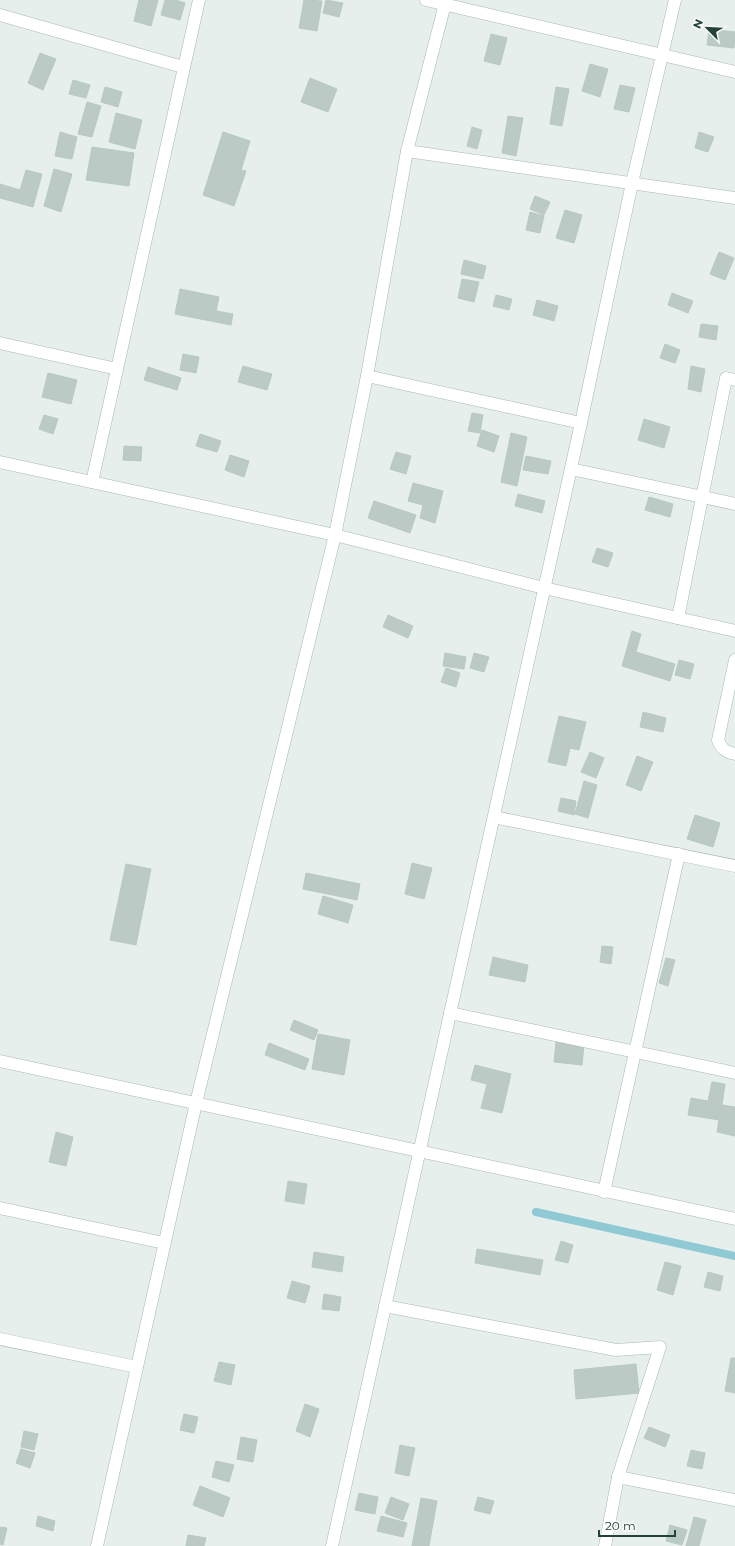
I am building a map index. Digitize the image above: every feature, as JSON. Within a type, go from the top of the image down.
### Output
[{"type":"street","points":[[92,482],[199,0]]},
{"type":"street","points":[[426,0],[446,2],[735,72]]},
{"type":"street","points":[[332,1546],[581,423],[632,183],[675,0]]},
{"type":"street","points":[[97,1546],[196,1104],[335,535],[367,376],[407,151],[446,2]]},
{"type":"street","points":[[0,15],[183,67]]},
{"type":"street","points":[[407,151],[735,198]]},
{"type":"street","points":[[0,344],[117,369]]},
{"type":"street","points":[[367,376],[581,423]]},
{"type":"street","points":[[678,618],[726,378],[735,380]]},
{"type":"street","points":[[0,462],[335,535],[544,588],[735,631]]},
{"type":"street","points":[[570,469],[735,504]]},
{"type":"street","points":[[735,660],[718,740],[721,748],[729,753],[735,754]]},
{"type":"street","points":[[494,816],[735,866]]},
{"type":"street","points":[[604,1192],[679,854]]},
{"type":"street","points":[[450,1013],[735,1073]]},
{"type":"street","points":[[0,1061],[735,1219]]},
{"type":"street","points":[[0,1208],[164,1243]]},
{"type":"street","points":[[385,1306],[616,1350],[660,1347],[618,1477],[605,1546]]},
{"type":"street","points":[[0,1339],[137,1368]]},
{"type":"street","points":[[618,1477],[735,1500]]},
{"type":"building","points":[[139,0],[158,0],[151,26],[134,21]]},
{"type":"building","points":[[165,0],[176,0],[185,3],[180,20],[161,15]]},
{"type":"building","points":[[304,0],[322,1],[317,31],[299,28]]},
{"type":"building","points":[[326,0],[343,3],[339,17],[323,13]]},
{"type":"building","points":[[709,29],[735,32],[734,48],[707,45]]},
{"type":"building","points":[[491,34],[507,38],[500,65],[484,61]]},
{"type":"building","points":[[40,53],[56,59],[43,90],[28,83]]},
{"type":"building","points":[[590,64],[608,69],[600,97],[582,91]]},
{"type":"building","points":[[310,78],[337,89],[328,112],[301,102]]},
{"type":"building","points":[[73,80],[90,85],[86,98],[69,94]]},
{"type":"building","points":[[620,85],[635,88],[629,112],[614,109]]},
{"type":"building","points":[[105,87],[122,92],[118,107],[101,102]]},
{"type":"building","points":[[556,87],[569,89],[562,126],[550,124]]},
{"type":"building","points":[[87,102],[101,106],[92,137],[78,134]]},
{"type":"building","points":[[116,113],[142,120],[135,149],[109,142]]},
{"type":"building","points":[[508,116],[523,118],[516,156],[502,153]]},
{"type":"building","points":[[472,127],[482,130],[477,149],[467,146]]},
{"type":"building","points":[[60,132],[77,137],[72,159],[55,156]]},
{"type":"building","points":[[223,132],[250,141],[241,170],[246,171],[234,206],[203,195]]},
{"type":"building","points":[[699,132],[714,137],[708,152],[695,148]]},
{"type":"building","points":[[92,147],[134,153],[129,186],[86,180]]},
{"type":"building","points":[[54,169],[72,174],[61,212],[44,206]]},
{"type":"building","points":[[26,170],[42,174],[33,207],[0,198],[0,184],[20,190]]},
{"type":"building","points":[[535,196],[550,202],[544,215],[530,209]]},
{"type":"building","points":[[565,210],[582,215],[574,243],[556,238]]},
{"type":"building","points":[[530,212],[544,216],[540,233],[526,230]]},
{"type":"building","points":[[719,252],[734,258],[725,280],[710,274]]},
{"type":"building","points":[[464,260],[486,266],[483,279],[461,274]]},
{"type":"building","points":[[462,279],[479,282],[474,302],[458,298]]},
{"type":"building","points":[[180,289],[219,297],[216,311],[233,314],[231,325],[175,314]]},
{"type":"building","points":[[672,293],[693,301],[688,313],[668,305]]},
{"type":"building","points":[[496,295],[512,299],[509,310],[493,306]]},
{"type":"building","points":[[537,300],[558,306],[554,321],[533,315]]},
{"type":"building","points":[[701,324],[718,326],[716,340],[699,337]]},
{"type":"building","points":[[665,344],[680,350],[675,363],[660,358]]},
{"type":"building","points":[[183,354],[199,357],[196,373],[180,370]]},
{"type":"building","points":[[243,366],[272,374],[267,390],[238,382]]},
{"type":"building","points":[[691,366],[705,369],[701,392],[688,389]]},
{"type":"building","points":[[148,367],[181,378],[177,390],[144,380]]},
{"type":"building","points":[[48,373],[77,380],[71,404],[42,397]]},
{"type":"building","points":[[472,413],[483,415],[480,433],[468,431]]},
{"type":"building","points":[[44,415],[58,419],[53,434],[39,429]]},
{"type":"building","points":[[644,419],[670,427],[664,448],[638,440]]},
{"type":"building","points":[[482,430],[499,436],[494,452],[477,446]]},
{"type":"building","points":[[511,433],[527,437],[517,486],[501,482]]},
{"type":"building","points":[[200,434],[221,441],[217,452],[196,446]]},
{"type":"building","points":[[124,446],[142,447],[141,461],[123,460]]},
{"type":"building","points":[[396,452],[411,456],[406,474],[390,469]]},
{"type":"building","points":[[230,455],[249,461],[244,477],[225,470]]},
{"type":"building","points":[[526,456],[551,461],[548,474],[523,470]]},
{"type":"building","points":[[413,483],[443,491],[435,523],[420,518],[423,505],[408,501]]},
{"type":"building","points":[[518,494],[545,501],[542,513],[515,506]]},
{"type":"building","points":[[649,497],[673,504],[670,517],[645,510]]},
{"type":"building","points":[[374,501],[416,515],[410,533],[368,518]]},
{"type":"building","points":[[597,548],[613,553],[608,567],[592,562]]},
{"type":"building","points":[[388,615],[413,626],[408,638],[383,627]]},
{"type":"building","points":[[632,631],[641,634],[636,652],[675,664],[670,681],[622,666]]},
{"type":"building","points":[[445,653],[466,657],[464,669],[443,666]]},
{"type":"building","points":[[474,653],[489,657],[484,672],[470,668]]},
{"type":"building","points":[[679,660],[694,664],[690,679],[675,675]]},
{"type":"building","points":[[446,668],[460,673],[456,687],[441,682]]},
{"type":"building","points":[[643,712],[666,718],[663,732],[640,727]]},
{"type":"building","points":[[559,716],[586,722],[579,750],[570,748],[566,766],[548,762]]},
{"type":"building","points":[[590,752],[604,758],[596,778],[581,772]]},
{"type":"building","points":[[637,756],[653,762],[641,791],[626,785]]},
{"type":"building","points":[[584,781],[597,785],[588,818],[575,814]]},
{"type":"building","points":[[561,798],[576,801],[574,815],[558,811]]},
{"type":"building","points":[[695,815],[720,823],[713,847],[687,839]]},
{"type":"building","points":[[412,863],[432,868],[424,899],[405,894]]},
{"type":"building","points":[[126,864],[151,869],[136,945],[110,940]]},
{"type":"building","points":[[306,873],[360,884],[357,900],[303,889]]},
{"type":"building","points":[[323,896],[353,905],[348,923],[318,914]]},
{"type":"building","points":[[602,946],[613,947],[611,964],[600,962]]},
{"type":"building","points":[[493,957],[528,965],[525,982],[489,975]]},
{"type":"building","points":[[666,958],[675,960],[668,986],[659,983]]},
{"type":"building","points":[[294,1020],[318,1030],[314,1040],[290,1030]]},
{"type":"building","points":[[318,1034],[350,1040],[344,1075],[312,1069]]},
{"type":"building","points":[[556,1042],[584,1045],[582,1065],[554,1062]]},
{"type":"building","points":[[269,1043],[309,1059],[305,1070],[265,1055]]},
{"type":"building","points":[[475,1065],[511,1074],[502,1113],[481,1108],[487,1084],[471,1080]]},
{"type":"building","points":[[712,1082],[725,1084],[722,1105],[735,1107],[735,1136],[717,1132],[719,1120],[688,1115],[691,1098],[708,1101]]},
{"type":"building","points":[[56,1132],[73,1137],[66,1166],[49,1162]]},
{"type":"building","points":[[288,1181],[307,1184],[304,1204],[285,1201]]},
{"type":"building","points":[[561,1241],[573,1245],[568,1263],[555,1260]]},
{"type":"building","points":[[477,1249],[543,1260],[540,1275],[475,1263]]},
{"type":"building","points":[[314,1252],[344,1257],[342,1272],[312,1267]]},
{"type":"building","points":[[665,1262],[681,1266],[673,1295],[657,1290]]},
{"type":"building","points":[[708,1272],[723,1276],[720,1291],[704,1287]]},
{"type":"building","points":[[292,1281],[310,1286],[305,1303],[287,1298]]},
{"type":"building","points":[[324,1294],[341,1297],[339,1311],[322,1309]]},
{"type":"building","points":[[731,1358],[735,1358],[735,1393],[725,1391]]},
{"type":"building","points":[[219,1362],[235,1365],[231,1385],[214,1381]]},
{"type":"building","points":[[636,1364],[639,1393],[576,1399],[574,1370]]},
{"type":"building","points":[[305,1404],[319,1409],[310,1437],[296,1431]]},
{"type":"building","points":[[184,1414],[198,1417],[194,1433],[180,1430]]},
{"type":"building","points":[[649,1427],[670,1435],[665,1447],[644,1438]]},
{"type":"building","points":[[24,1431],[38,1434],[34,1450],[21,1447]]},
{"type":"building","points":[[241,1437],[257,1440],[253,1462],[237,1459]]},
{"type":"building","points":[[400,1445],[415,1448],[409,1476],[395,1473]]},
{"type":"building","points":[[21,1449],[35,1453],[30,1468],[16,1463]]},
{"type":"building","points":[[691,1450],[705,1453],[702,1469],[687,1466]]},
{"type":"building","points":[[216,1461],[234,1465],[229,1482],[212,1477]]},
{"type":"building","points":[[200,1486],[230,1498],[223,1517],[193,1505]]},
{"type":"building","points":[[359,1493],[378,1497],[375,1514],[355,1510]]},
{"type":"building","points":[[391,1497],[409,1504],[403,1520],[385,1513]]},
{"type":"building","points":[[478,1497],[494,1501],[490,1514],[474,1510]]},
{"type":"building","points":[[421,1498],[437,1501],[429,1546],[412,1546]]},
{"type":"building","points":[[38,1516],[55,1521],[53,1531],[36,1526]]},
{"type":"building","points":[[381,1516],[407,1523],[403,1537],[377,1531]]},
{"type":"building","points":[[694,1517],[706,1520],[699,1546],[686,1546]]},
{"type":"building","points":[[670,1525],[687,1530],[682,1545],[666,1541]]},
{"type":"building","points":[[0,1527],[7,1528],[3,1545],[0,1544]]},
{"type":"building","points":[[188,1535],[206,1538],[204,1546],[186,1546]]},
{"type":"waterway","points":[[536,1212],[735,1256]]}]
